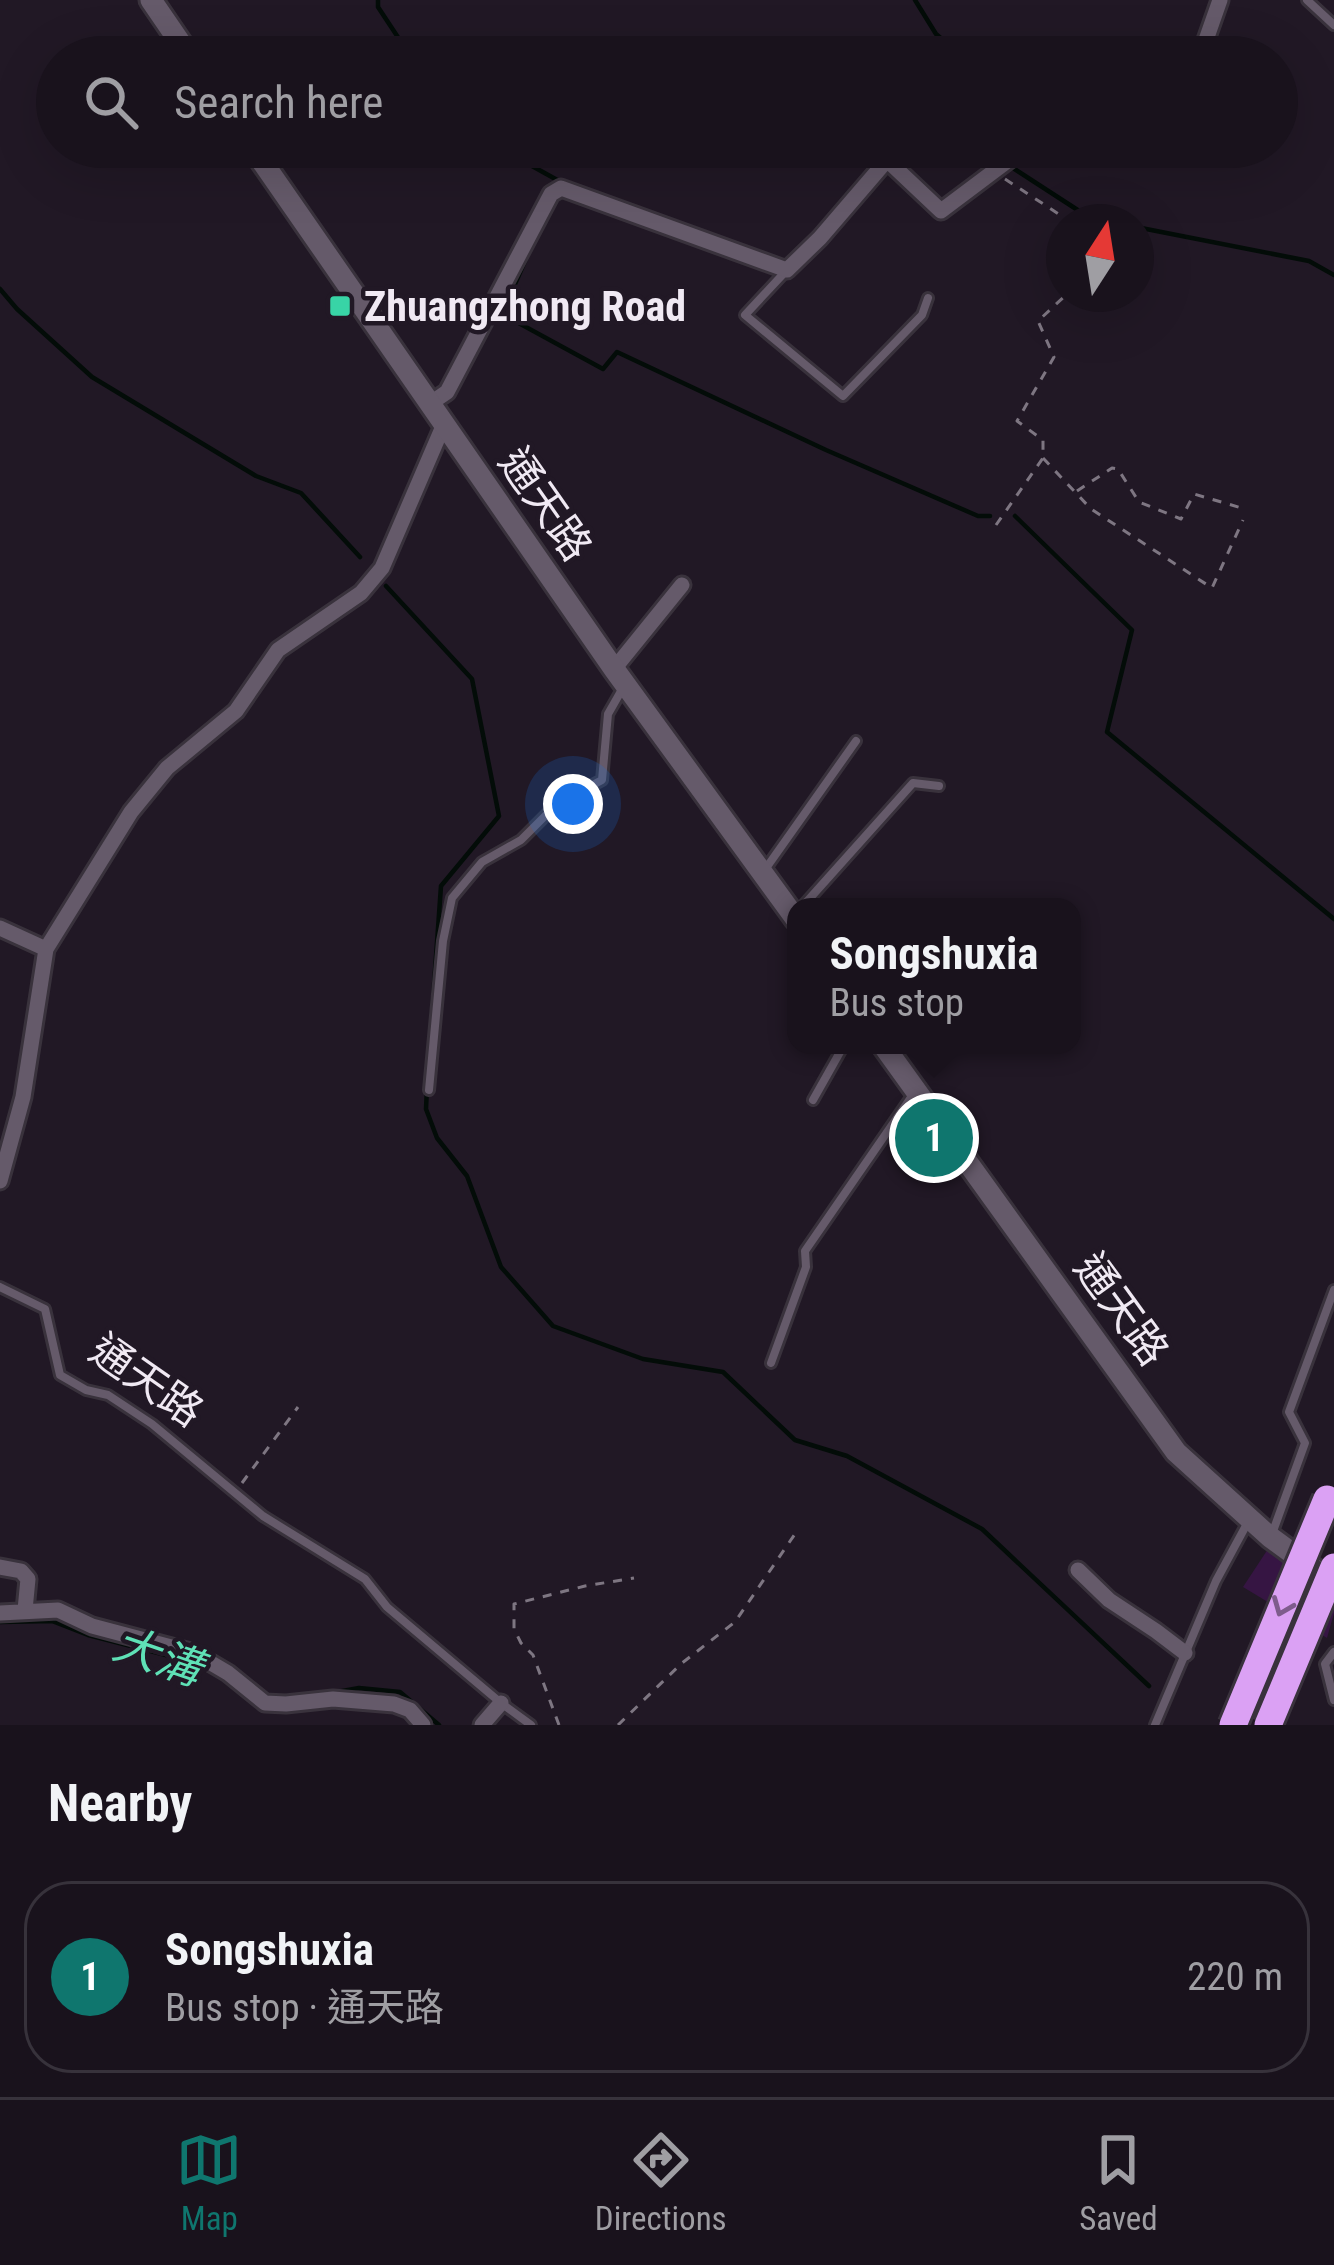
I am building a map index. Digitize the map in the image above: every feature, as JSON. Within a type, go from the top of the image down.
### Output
[{"type":"highway","points":[[1233,1725],[1327,1499]]},
{"type":"highway","points":[[1268,1725],[1334,1567]]},
{"type":"street","points":[[151,0],[176,36]]},
{"type":"street","points":[[1207,36],[1220,0]]},
{"type":"street","name":"通天路","points":[[266,168],[620,677],[787,902]]},
{"type":"street","points":[[428,405],[448,392],[550,194],[561,188],[787,270],[880,168]]},
{"type":"street","points":[[895,168],[941,212],[998,168]]},
{"type":"street","name":"通天路","points":[[0,1180],[23,1097],[46,949],[131,812],[167,768],[236,711],[278,650],[361,593],[382,568],[444,424]]},
{"type":"street","points":[[620,677],[682,585]]},
{"type":"street","points":[[0,928],[46,949]]},
{"type":"street","name":"通天路","points":[[890,1054],[1176,1452],[1270,1538],[1334,1584]]},
{"type":"street","points":[[0,1567],[21,1570],[28,1579],[25,1610]]},
{"type":"street","points":[[1078,1570],[1109,1600],[1185,1653]]},
{"type":"street","points":[[0,1613],[58,1610],[92,1626],[194,1653],[265,1703],[333,1699],[394,1704],[410,1710],[423,1725]]},
{"type":"street","points":[[482,1725],[501,1703]]},
{"type":"lane","points":[[1307,0],[1334,25]]},
{"type":"lane","points":[[787,270],[745,315],[843,396],[922,314],[928,298]]},
{"type":"lane","points":[[429,1090],[442,941],[452,898],[482,862],[521,840],[557,804],[602,780],[608,714],[620,677]]},
{"type":"lane","points":[[764,873],[856,741]]},
{"type":"lane","points":[[811,898],[913,783],[939,786]]},
{"type":"lane","points":[[813,1100],[839,1054]]},
{"type":"lane","points":[[771,1363],[806,1267],[806,1251],[916,1090]]},
{"type":"lane","name":"通天路","points":[[0,1287],[45,1309],[60,1375],[86,1390],[108,1395],[152,1424],[263,1516],[365,1579],[387,1607],[531,1725]]},
{"type":"lane","points":[[1270,1538],[1305,1443],[1289,1412],[1334,1290]]},
{"type":"lane","points":[[1156,1725],[1216,1580],[1249,1519]]},
{"type":"lane","points":[[1334,1652],[1325,1664],[1334,1700]]},
{"type":"path","points":[[993,172],[1046,206]]},
{"type":"path","points":[[996,525],[1043,458],[1043,440],[1017,421],[1054,357],[1038,321],[1048,312]]},
{"type":"path","points":[[1043,458],[1091,508],[1212,587],[1243,520]]},
{"type":"path","points":[[1076,493],[1112,468],[1118,469],[1139,502],[1181,519],[1194,494],[1245,509]]},
{"type":"path","points":[[233,1494],[298,1407]]},
{"type":"path","points":[[618,1725],[682,1663],[735,1622],[799,1528]]},
{"type":"path","points":[[559,1725],[532,1655],[514,1629],[514,1604],[634,1578]]},
{"type":"shaded area","points":[[1268,1549],[1334,1597],[1327,1638],[1243,1587]]},
{"type":"waterway","points":[[378,0],[397,36]]},
{"type":"waterway","points":[[915,0],[938,36]]},
{"type":"waterway","points":[[536,168],[559,181]]},
{"type":"waterway","points":[[1013,168],[1068,204]]},
{"type":"waterway","points":[[1154,231],[1309,261],[1334,275]]},
{"type":"waterway","points":[[529,252],[502,314],[603,369],[617,352],[826,450],[978,516],[990,516]]},
{"type":"waterway","points":[[0,289],[92,377],[256,476],[301,493],[360,557]]},
{"type":"waterway","points":[[1015,516],[1132,630],[1107,732],[1334,919]]},
{"type":"waterway","points":[[386,586],[472,679],[499,816],[441,886],[431,1028]]},
{"type":"waterway","points":[[427,1087],[426,1109],[437,1138],[467,1176],[501,1267],[553,1326],[643,1359],[723,1372],[795,1440],[847,1456],[982,1529],[1149,1686]]},
{"type":"waterway","name":"大溝","points":[[0,1622],[52,1621],[197,1663]]},
{"type":"waterway","name":"大溝","points":[[217,1674],[236,1689]]},
{"type":"waterway","name":"大溝","points":[[337,1692],[359,1688],[400,1692],[439,1725]]},
{"type":"place","name":"Zhuangzhong Road","points":[[340,306]]},
{"type":"place","name":"Songshuxia","points":[[934,1138]]}]
